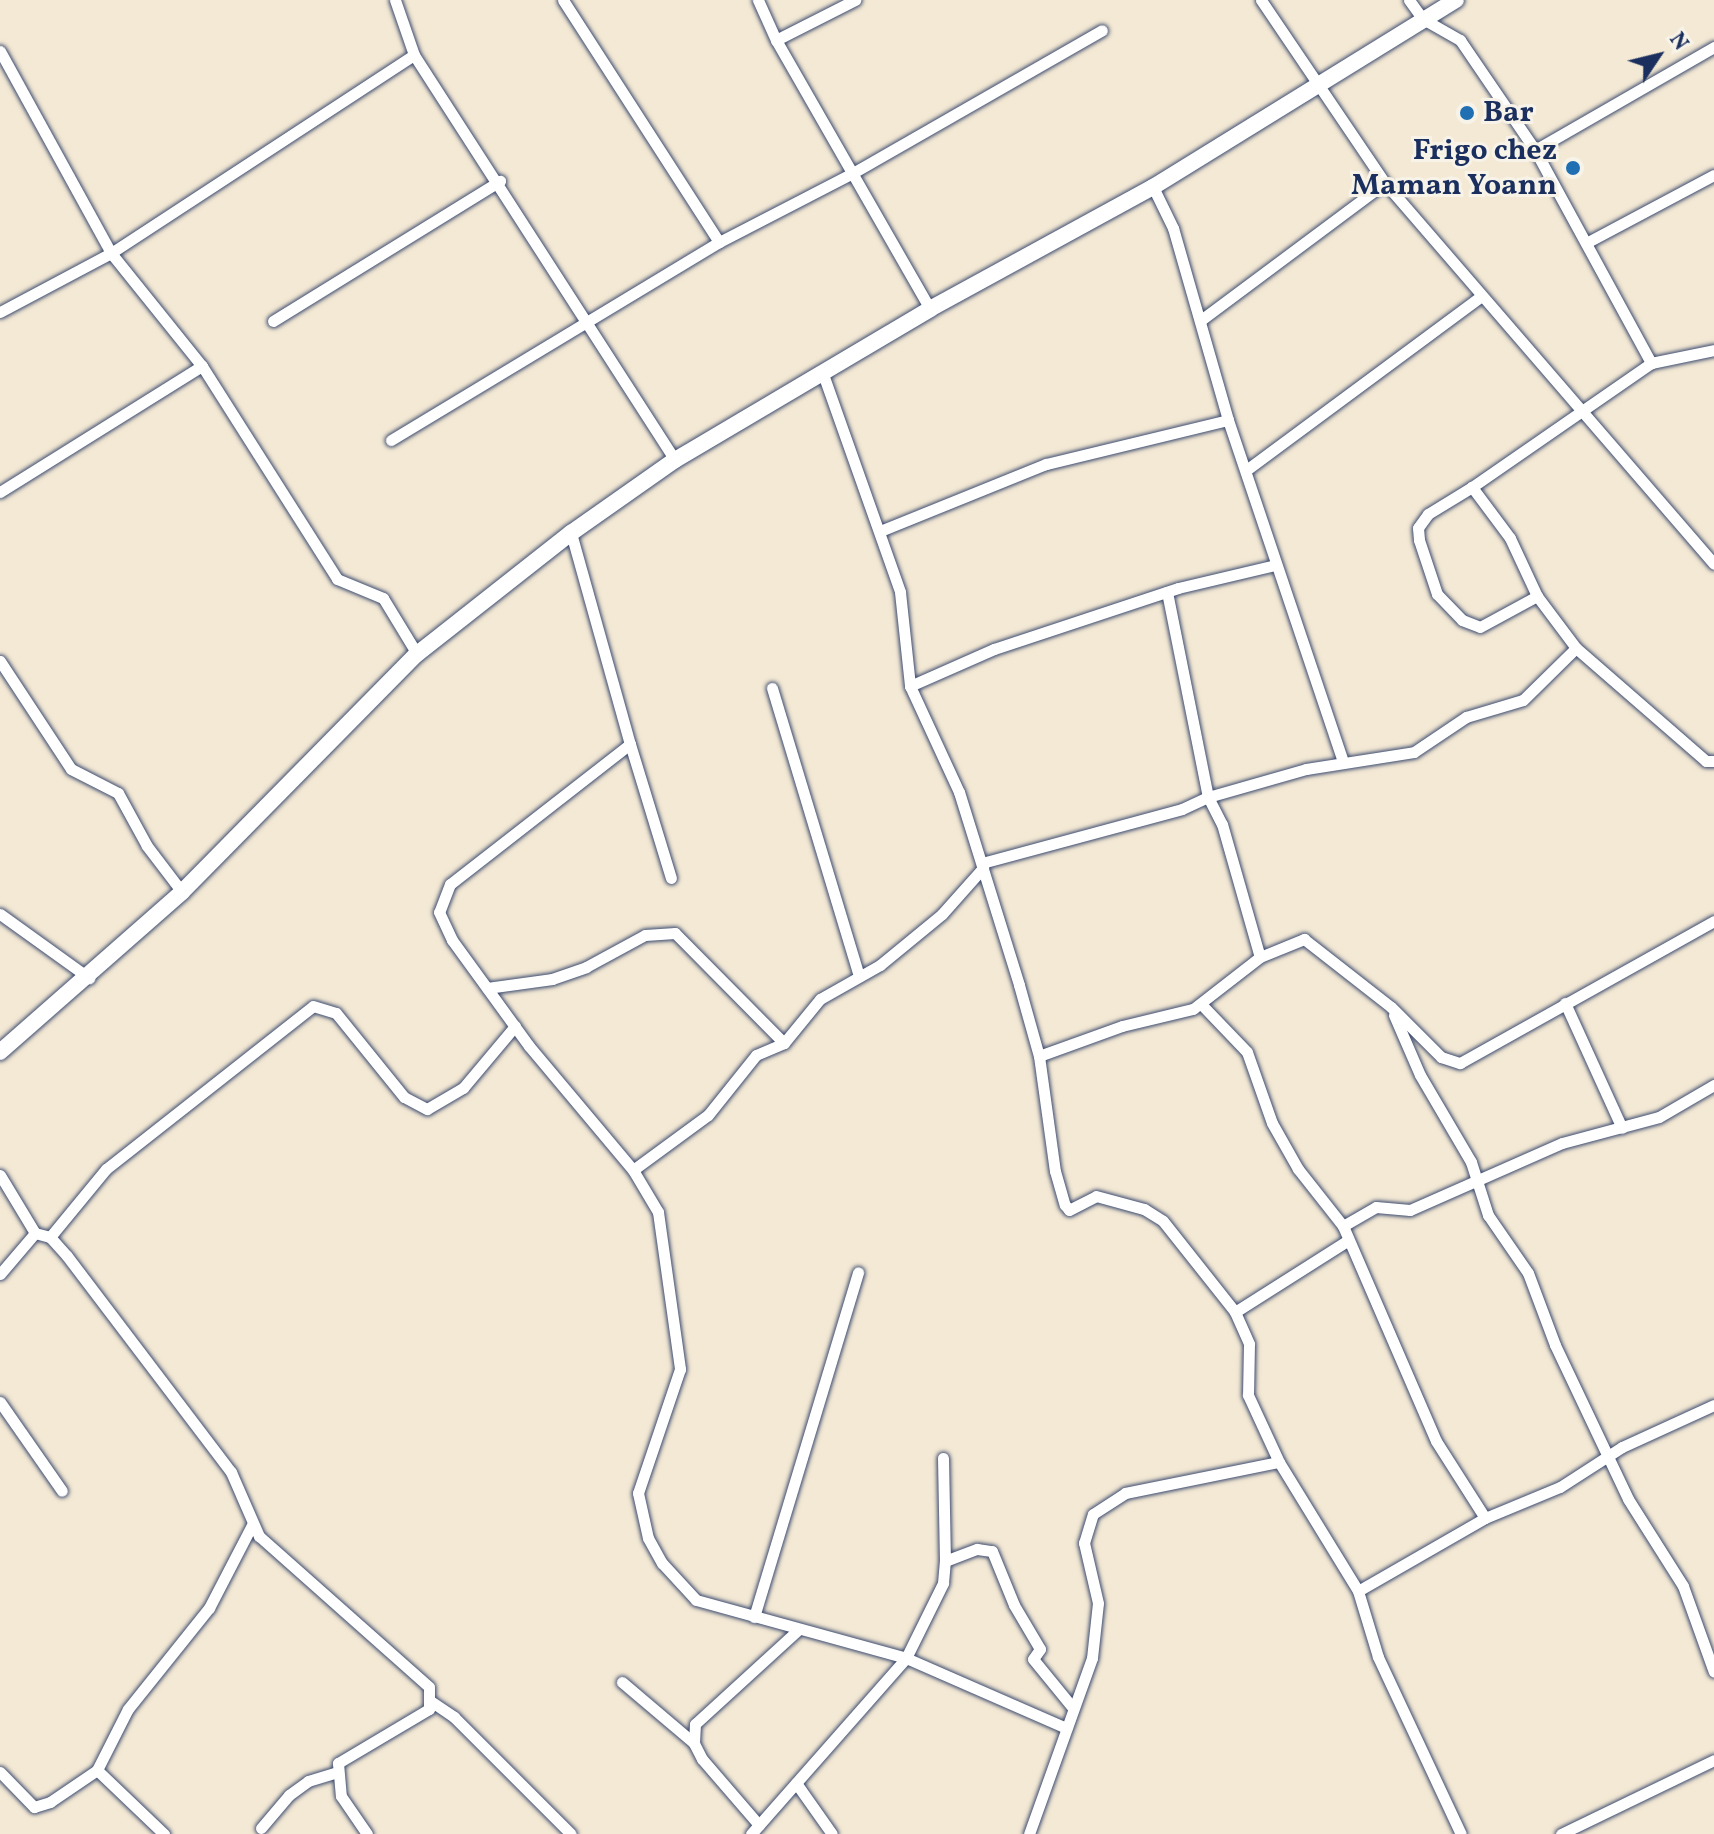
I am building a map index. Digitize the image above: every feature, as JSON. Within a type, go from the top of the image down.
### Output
[{"type":"street","points":[[395,0],[414,55],[500,181],[675,460]]},
{"type":"street","points":[[563,0],[719,242]]},
{"type":"street","points":[[758,0],[776,40],[930,309]]},
{"type":"street","points":[[776,40],[855,0]]},
{"type":"street","points":[[1261,0],[1385,183],[1480,297],[1714,564]]},
{"type":"street","points":[[1409,0],[1423,19],[1460,40],[1535,150],[1651,363]]},
{"type":"street","points":[[0,1052],[89,978],[182,892],[417,654],[571,533],[675,460],[930,309],[1153,187],[1456,0]]},
{"type":"street","points":[[391,440],[719,242],[851,174],[1102,30]]},
{"type":"street","points":[[1535,150],[1714,47]]},
{"type":"street","points":[[0,51],[111,253],[202,366],[337,579],[383,598],[417,654]]},
{"type":"street","points":[[0,312],[111,253],[414,55]]},
{"type":"street","points":[[1586,243],[1714,175]]},
{"type":"street","points":[[273,321],[500,181]]},
{"type":"street","points":[[1201,320],[1385,183]]},
{"type":"street","points":[[1153,187],[1173,228],[1228,420],[1249,468],[1275,565],[1343,762]]},
{"type":"street","points":[[1249,468],[1480,297]]},
{"type":"street","points":[[1537,596],[1480,627],[1462,620],[1437,594],[1418,528],[1428,514],[1651,363],[1714,349]]},
{"type":"street","points":[[0,492],[202,366]]},
{"type":"street","points":[[823,374],[900,592],[910,686],[959,792],[1039,1056],[1055,1171],[1069,1210],[1096,1196],[1144,1209],[1163,1221],[1235,1312],[1249,1344],[1248,1395],[1279,1462],[1358,1591],[1378,1657],[1461,1834]]},
{"type":"street","points":[[880,531],[1046,464],[1228,420]]},
{"type":"street","points":[[1472,487],[1510,538],[1537,596],[1576,648],[1706,761],[1714,761]]},
{"type":"street","points":[[571,533],[671,878]]},
{"type":"street","points":[[910,686],[994,649],[1167,592],[1275,565]]},
{"type":"street","points":[[1167,592],[1208,797],[1222,824],[1260,957]]},
{"type":"street","points":[[633,1170],[708,1115],[756,1055],[784,1043],[820,999],[859,976],[942,914],[983,866],[1182,809],[1208,797],[1343,762],[1414,752],[1466,717],[1523,700],[1576,648]]},
{"type":"street","points":[[0,661],[71,769],[118,793],[147,846],[182,892]]},
{"type":"street","points":[[772,688],[859,976]]},
{"type":"street","points":[[630,744],[450,884],[441,897],[440,922],[515,1026],[633,1170],[658,1212],[680,1369],[638,1493],[642,1518],[662,1563],[681,1588],[696,1600],[906,1658],[1066,1728]]},
{"type":"street","points":[[0,914],[89,978]]},
{"type":"street","points":[[1039,1056],[1201,1004],[1260,957],[1304,939],[1391,1007],[1441,1057],[1460,1063],[1714,921]]},
{"type":"street","points":[[487,988],[552,979],[586,967],[645,935],[675,933],[784,1043]]},
{"type":"street","points":[[1565,1003],[1622,1128]]},
{"type":"street","points":[[1201,1004],[1247,1052],[1272,1123],[1298,1169],[1343,1226],[1436,1441],[1485,1518]]},
{"type":"street","points":[[50,1237],[106,1169],[313,1006],[336,1013],[404,1097],[427,1109],[463,1088],[515,1026]]},
{"type":"street","points":[[1391,1007],[1420,1075],[1476,1177],[1488,1215],[1528,1273],[1607,1457],[1683,1586],[1714,1672]]},
{"type":"street","points":[[1343,1226],[1376,1207],[1417,1207],[1476,1177],[1562,1143],[1622,1128],[1678,1109],[1714,1085]]},
{"type":"street","points":[[0,1175],[35,1233],[50,1237],[231,1472],[252,1525],[296,1573],[422,1680],[432,1702],[475,1736],[571,1834]]},
{"type":"street","points":[[0,1274],[35,1233]]},
{"type":"street","points":[[1235,1312],[1347,1241]]},
{"type":"street","points":[[754,1617],[858,1272]]},
{"type":"street","points":[[0,1402],[62,1491]]},
{"type":"street","points":[[1358,1591],[1485,1518],[1560,1487],[1607,1457],[1714,1405]]},
{"type":"street","points":[[622,1682],[694,1743],[755,1829],[906,1658],[943,1583],[943,1458]]},
{"type":"street","points":[[1029,1834],[1092,1658],[1098,1603],[1084,1543],[1093,1514],[1125,1493],[1279,1462]]},
{"type":"street","points":[[0,1772],[34,1807],[50,1802],[97,1770],[128,1709],[209,1608],[252,1525]]},
{"type":"street","points":[[945,1561],[977,1549],[992,1551],[1014,1605],[1040,1649],[1033,1659],[1073,1708]]},
{"type":"street","points":[[694,1743],[695,1724],[702,1716],[798,1630]]},
{"type":"street","points":[[367,1834],[341,1796],[337,1772],[344,1756],[417,1718],[432,1702]]},
{"type":"street","points":[[1561,1834],[1714,1760]]},
{"type":"street","points":[[97,1770],[164,1834]]},
{"type":"street","points":[[261,1828],[289,1795],[308,1781],[337,1772]]},
{"type":"street","points":[[796,1783],[832,1834]]},
{"type":"place","name":"Bar","points":[[1467,113]]},
{"type":"place","name":"Frigo chez Maman Yoann","points":[[1573,168]]}]
